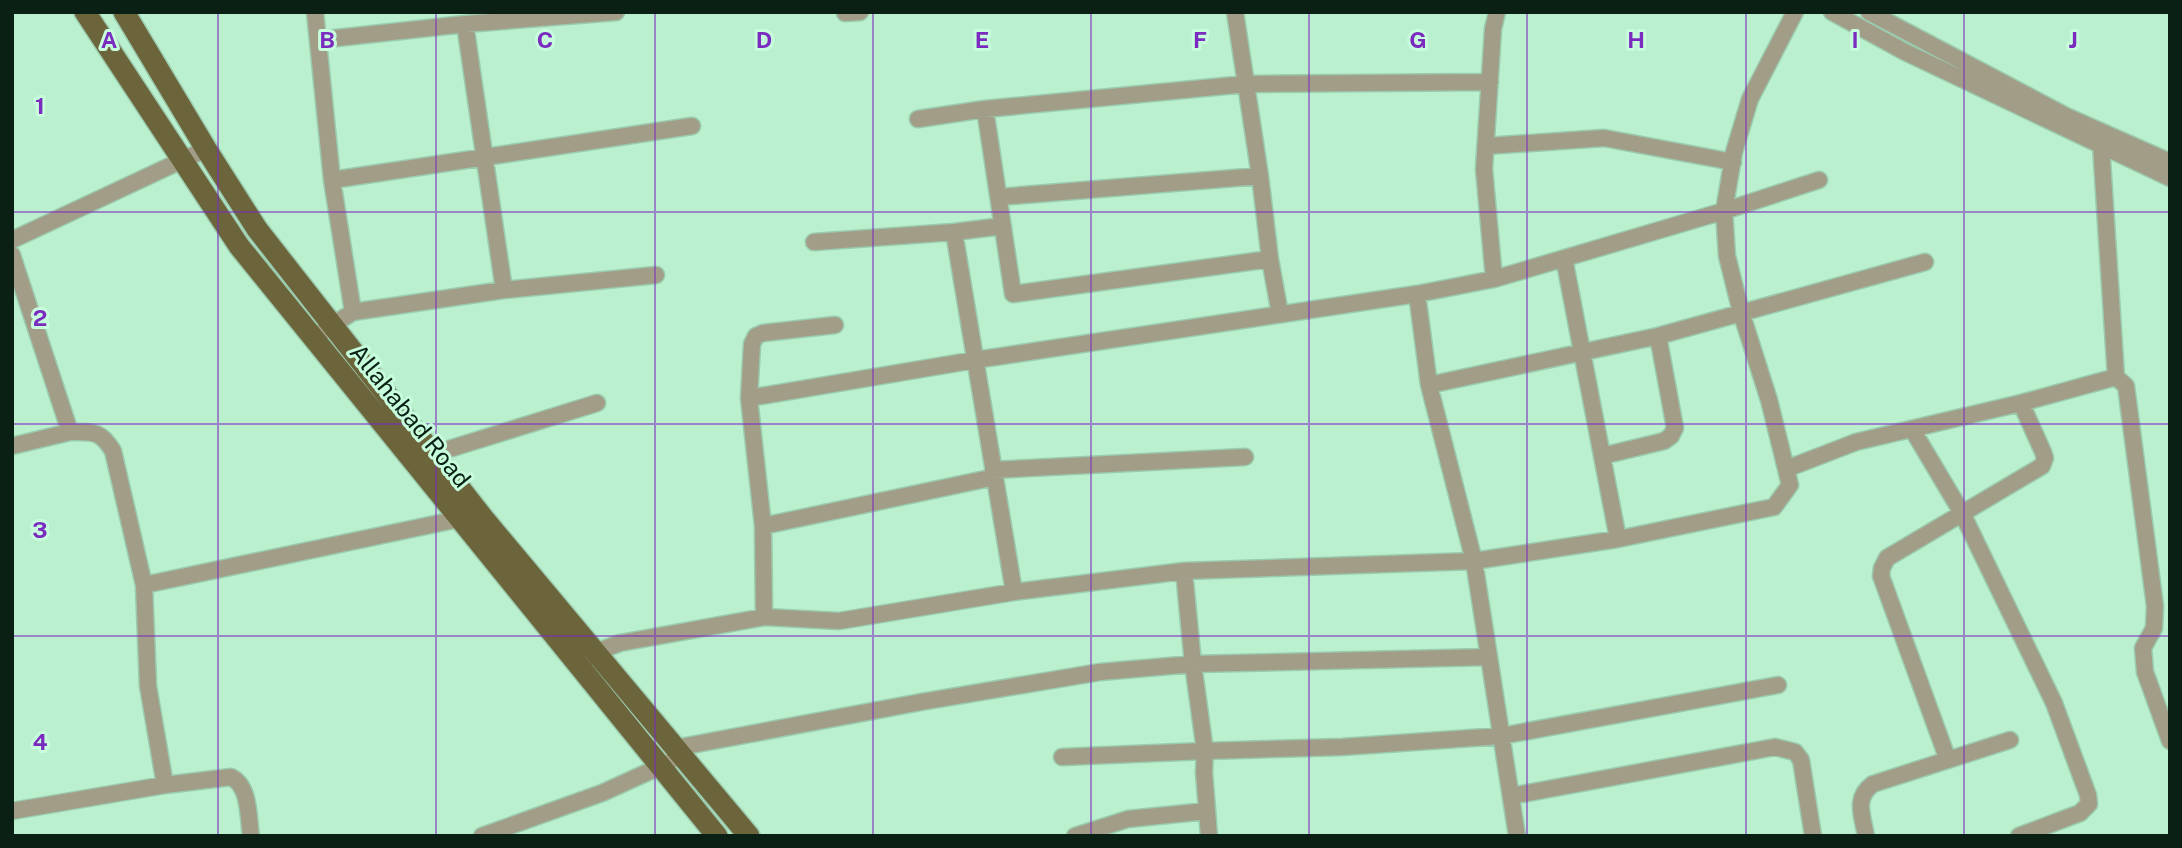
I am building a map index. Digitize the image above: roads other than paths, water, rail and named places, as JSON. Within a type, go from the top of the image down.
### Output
[{"type":"main road","name":"Allahabad Road","points":[[85,12],[239,246],[717,836]]},
{"type":"main road","points":[[125,17],[257,229],[484,519],[749,836]]},
{"type":"street","points":[[94,12],[110,50]]},
{"type":"street","points":[[315,12],[332,180],[353,312]]},
{"type":"street","points":[[318,40],[569,14],[616,12]]},
{"type":"street","points":[[845,13],[860,12]]},
{"type":"street","points":[[1235,12],[1280,314]]},
{"type":"street","points":[[1494,279],[1484,169],[1493,29],[1497,12]]},
{"type":"street","points":[[577,665],[596,652],[620,643],[764,617],[839,621],[1014,592],[1184,571],[1474,561],[1618,539],[1774,507],[1790,485],[1769,400],[1741,312],[1727,256],[1724,211],[1733,162],[1750,99],[1794,12]]},
{"type":"street","points":[[1832,12],[1905,52],[2170,178]]},
{"type":"street","points":[[1869,12],[2066,116],[2170,162]]},
{"type":"street","points":[[465,24],[504,290]]},
{"type":"street","points":[[918,119],[985,109],[1247,84],[1490,82]]},
{"type":"street","points":[[985,109],[1013,294],[1270,259]]},
{"type":"street","points":[[332,180],[692,126]]},
{"type":"street","points":[[1486,146],[1604,138],[1733,162]]},
{"type":"street","points":[[2101,145],[2116,377],[2126,386],[2155,606],[2162,626],[2143,648],[2145,672],[2170,741]]},
{"type":"street","points":[[12,240],[206,149]]},
{"type":"street","points":[[999,197],[1260,176]]},
{"type":"street","points":[[749,398],[1494,279],[1819,180]]},
{"type":"street","points":[[814,242],[1003,226]]},
{"type":"street","points":[[954,232],[1014,592]]},
{"type":"street","points":[[12,255],[70,432]]},
{"type":"street","points":[[1564,258],[1618,539]]},
{"type":"street","points":[[1429,384],[1658,336],[1926,262]]},
{"type":"street","points":[[312,336],[353,312],[504,290],[656,275]]},
{"type":"street","points":[[1417,293],[1429,384],[1474,561],[1517,836]]},
{"type":"street","points":[[764,617],[763,526],[749,398],[752,344],[756,336],[763,333],[835,325]]},
{"type":"street","points":[[1602,456],[1664,441],[1671,436],[1675,428],[1658,336]]},
{"type":"street","points":[[1786,469],[1857,442],[2116,377]]},
{"type":"street","points":[[433,454],[597,403]]},
{"type":"street","points":[[1948,760],[1881,576],[1882,568],[1887,558],[2042,466],[2045,458],[2043,452],[2021,403]]},
{"type":"street","points":[[1912,429],[1962,513],[2053,703],[2088,795],[2089,804],[2080,813],[2019,836]]},
{"type":"street","points":[[12,446],[70,432],[95,432],[102,436],[113,452],[144,585],[148,685],[165,785]]},
{"type":"street","points":[[763,526],[994,473],[1245,457]]},
{"type":"street","points":[[144,585],[459,519]]},
{"type":"street","points":[[1184,571],[1205,751],[1209,836]]},
{"type":"street","points":[[482,836],[602,793],[661,767],[679,752],[921,702],[1100,672],[1193,664],[1489,657]]},
{"type":"street","points":[[1062,757],[1342,747],[1501,736],[1778,685]]},
{"type":"street","points":[[1866,836],[1860,799],[1865,790],[1874,784],[2010,740]]},
{"type":"street","points":[[1511,796],[1775,747],[1795,752],[1801,760],[1813,836]]},
{"type":"street","points":[[12,811],[165,785],[230,777],[237,780],[244,790],[251,836]]},
{"type":"street","points":[[1075,836],[1128,819],[1207,811]]}]
